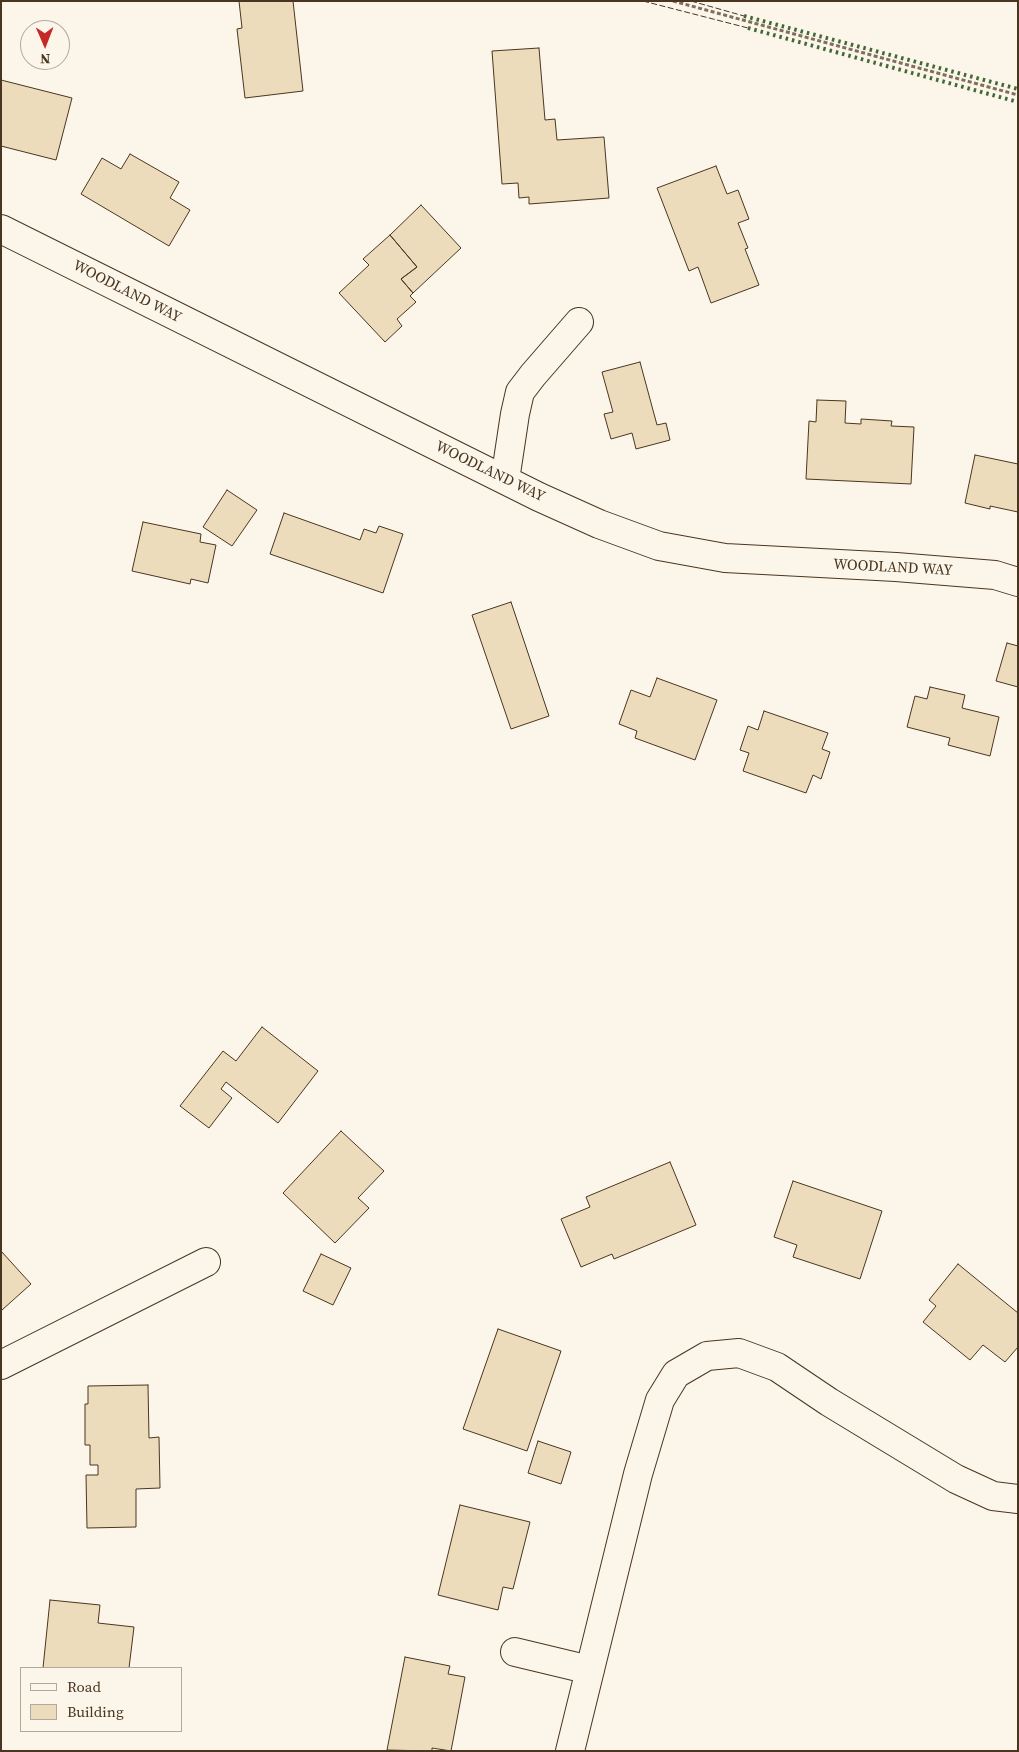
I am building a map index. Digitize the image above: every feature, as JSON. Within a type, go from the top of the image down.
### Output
[{"type":"street","name":"WOODLAND WAY","points":[[1,229],[505,480],[599,524],[659,546],[725,558],[896,567],[995,575],[1018,582]]},
{"type":"street","points":[[505,480],[520,392],[579,322]]},
{"type":"street","points":[[1,1365],[206,1262]]},
{"type":"street","points":[[570,1751],[638,1474],[660,1400],[676,1374],[706,1356],[739,1353],[778,1368],[829,1402],[956,1479],[992,1496],[1018,1499]]},
{"type":"street","points":[[515,1652],[590,1670]]},
{"type":"path","points":[[672,1],[1018,95]]},
{"type":"building","points":[[239,1],[293,1],[303,91],[245,98],[237,29],[242,28]]},
{"type":"building","points":[[539,48],[545,120],[555,119],[557,140],[604,137],[609,198],[529,204],[529,197],[519,198],[518,183],[502,184],[492,51]]},
{"type":"building","points":[[1,80],[72,98],[56,160],[1,146]]},
{"type":"building","points":[[130,154],[179,182],[170,198],[190,210],[169,246],[81,194],[102,158],[121,169]]},
{"type":"building","points":[[716,166],[727,194],[738,190],[749,219],[738,223],[748,248],[745,249],[759,285],[711,303],[698,267],[689,271],[657,188]]},
{"type":"building","points":[[421,205],[461,248],[413,293],[401,279],[417,267],[390,235]]},
{"type":"building","points":[[390,235],[417,267],[401,279],[413,293],[410,296],[416,302],[397,319],[402,326],[385,342],[339,293],[369,265],[363,259]]},
{"type":"building","points":[[640,362],[657,425],[666,423],[670,440],[636,449],[632,433],[611,439],[604,414],[613,412],[602,372]]},
{"type":"building","points":[[817,400],[846,401],[845,423],[861,424],[861,419],[892,421],[891,426],[914,427],[911,484],[806,479],[809,421],[816,422]]},
{"type":"building","points":[[975,455],[1018,464],[1018,512],[990,506],[990,509],[965,503]]},
{"type":"building","points":[[227,490],[257,510],[232,546],[203,527]]},
{"type":"building","points":[[284,513],[360,540],[364,529],[376,533],[379,526],[403,534],[383,593],[270,554]]},
{"type":"building","points":[[143,522],[201,534],[200,542],[216,545],[208,583],[191,579],[190,584],[132,571]]},
{"type":"building","points":[[511,602],[549,716],[511,729],[472,615]]},
{"type":"building","points":[[1007,643],[1018,646],[1018,687],[996,681]]},
{"type":"building","points":[[657,678],[717,700],[695,760],[635,738],[637,731],[619,724],[631,690],[650,697]]},
{"type":"building","points":[[930,687],[965,695],[962,708],[999,717],[990,756],[948,745],[950,738],[907,727],[915,696],[927,699]]},
{"type":"building","points":[[764,711],[828,733],[822,749],[830,752],[821,779],[813,775],[806,793],[743,771],[749,753],[740,750],[748,726],[758,730]]},
{"type":"building","points":[[262,1027],[318,1071],[278,1123],[226,1082],[221,1089],[232,1098],[209,1128],[180,1106],[223,1051],[236,1061]]},
{"type":"building","points":[[341,1131],[384,1171],[358,1198],[369,1208],[335,1243],[283,1193]]},
{"type":"building","points":[[670,1162],[696,1225],[614,1259],[612,1254],[581,1267],[561,1219],[590,1207],[586,1197]]},
{"type":"building","points":[[793,1181],[882,1211],[860,1279],[793,1257],[797,1245],[774,1237]]},
{"type":"building","points":[[1,1251],[31,1284],[2,1310],[1,1309]]},
{"type":"building","points":[[321,1254],[351,1268],[333,1305],[303,1291]]},
{"type":"building","points":[[958,1264],[1018,1313],[1018,1347],[1005,1362],[983,1345],[970,1360],[923,1322],[936,1306],[929,1300]]},
{"type":"building","points":[[498,1329],[561,1351],[527,1451],[463,1429]]},
{"type":"building","points":[[148,1385],[149,1438],[159,1437],[160,1488],[136,1489],[136,1527],[87,1528],[86,1475],[98,1475],[98,1465],[90,1465],[90,1445],[85,1445],[85,1404],[88,1404],[88,1386]]},
{"type":"building","points":[[538,1441],[571,1452],[561,1484],[528,1473]]},
{"type":"building","points":[[460,1505],[530,1522],[513,1589],[503,1587],[498,1610],[438,1595]]},
{"type":"building","points":[[50,1600],[100,1605],[98,1623],[134,1627],[129,1667],[43,1667]]},
{"type":"building","points":[[405,1657],[450,1666],[448,1674],[465,1677],[451,1751],[432,1748],[432,1751],[387,1750]]},
{"type":"hedge","points":[[744,16],[1018,89]]},
{"type":"hedge","points":[[748,28],[1018,102]]},
{"type":"fence","points":[[643,1],[748,28]]},
{"type":"fence","points":[[691,1],[744,16]]}]
